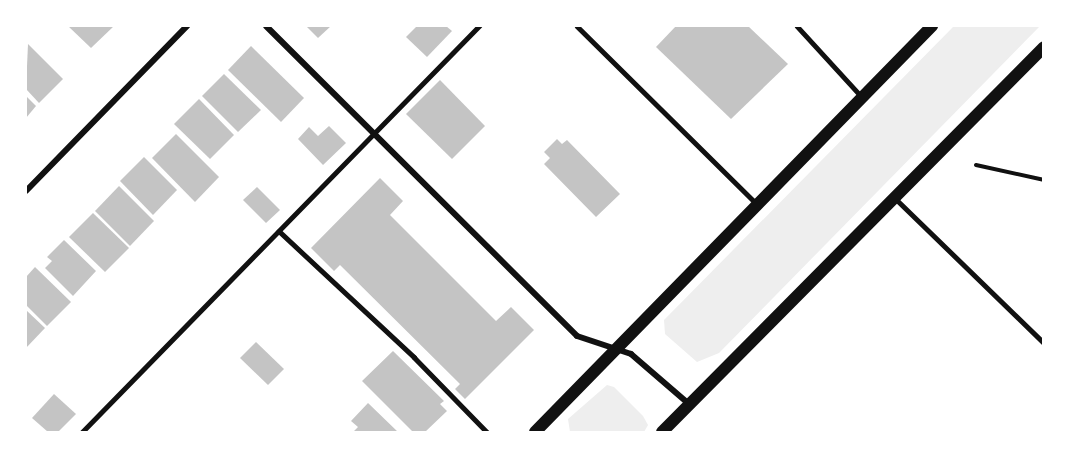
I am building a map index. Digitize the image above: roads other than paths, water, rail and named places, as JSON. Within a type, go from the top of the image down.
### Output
[{"type":"main road","points":[[535,432],[932,26]]},
{"type":"main road","points":[[662,432],[896,199],[1044,47]]},
{"type":"street","points":[[26,191],[187,26]]},
{"type":"street","points":[[266,26],[577,336],[631,354],[689,404]]},
{"type":"lane","points":[[82,432],[479,26]]},
{"type":"lane","points":[[577,26],[758,204]]},
{"type":"lane","points":[[797,26],[862,97]]},
{"type":"lane","points":[[896,199],[1044,343]]},
{"type":"lane","points":[[279,231],[414,357],[487,432]]}]
